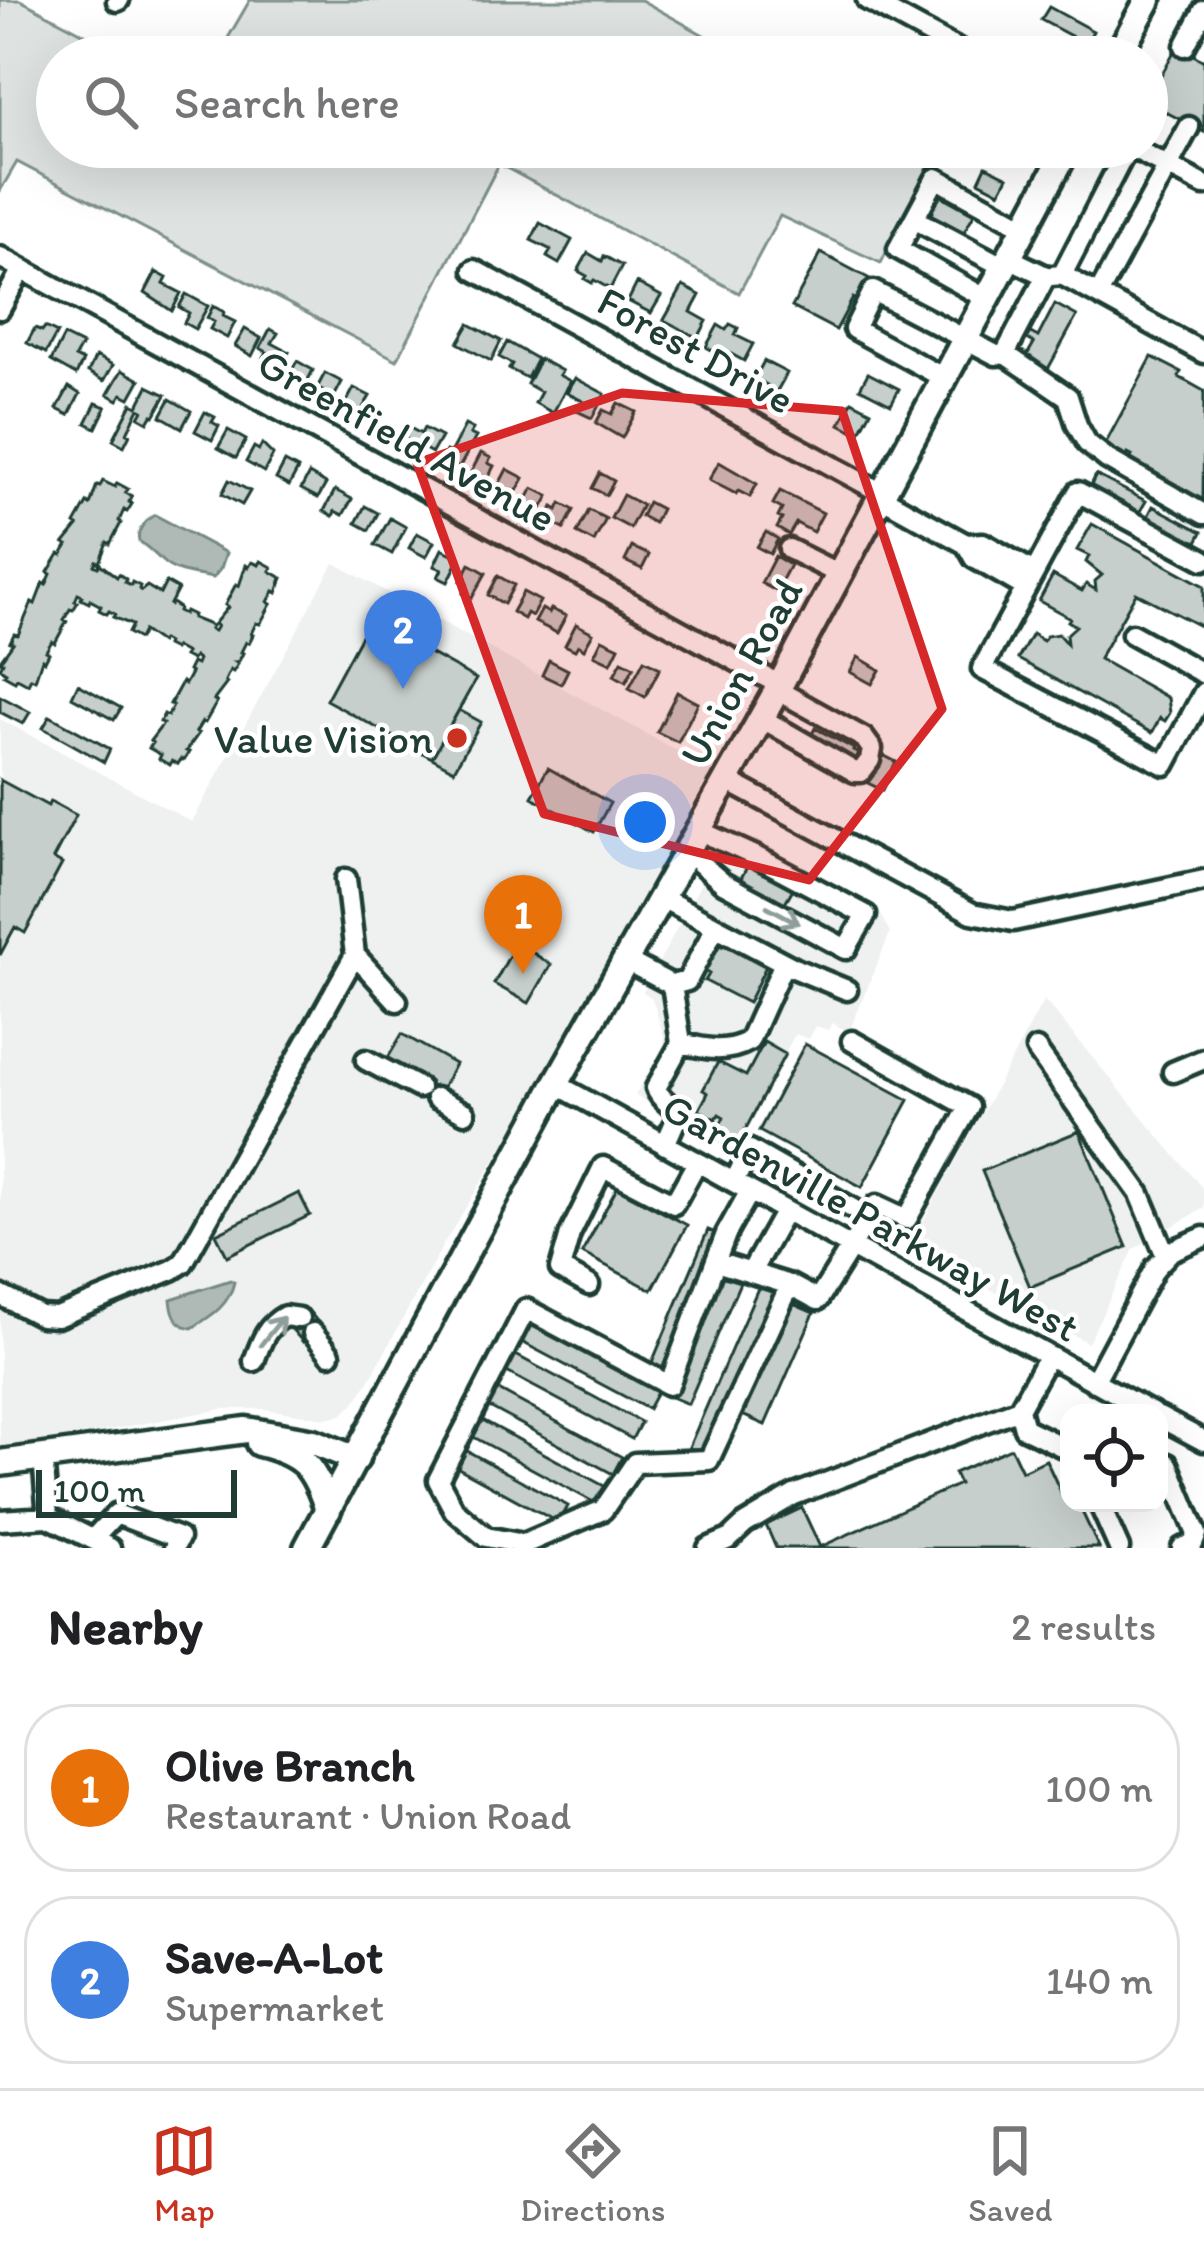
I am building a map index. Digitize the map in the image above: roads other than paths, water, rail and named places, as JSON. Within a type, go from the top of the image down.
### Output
[{"type":"main road","points":[[1128,36],[1148,0]]},
{"type":"main road","name":"Union Road","points":[[307,1548],[1057,168]]},
{"type":"main road","points":[[0,1463],[246,1430],[314,1442],[356,1459]]},
{"type":"main road","points":[[222,1434],[279,1448],[304,1462],[319,1480],[328,1510]]},
{"type":"street","points":[[866,0],[933,36]]},
{"type":"street","points":[[1185,46],[1204,10]]},
{"type":"street","points":[[1189,127],[1168,166],[1204,185]]},
{"type":"street","points":[[1005,354],[1118,168]]},
{"type":"street","points":[[1098,295],[1167,168]]},
{"type":"street","points":[[987,299],[898,249],[936,178],[1025,227]]},
{"type":"street","points":[[914,219],[1006,262],[1098,295],[1204,353]]},
{"type":"street","name":"Greenfield Avenue","points":[[0,257],[778,687],[864,738],[872,749],[870,760],[861,772],[855,772],[761,718]]},
{"type":"street","points":[[0,309],[22,269]]},
{"type":"street","name":"Forest Drive","points":[[474,269],[966,544],[982,543],[1030,580]]},
{"type":"street","points":[[944,378],[854,329],[873,291],[996,355],[1005,354],[1068,397],[1077,425],[1108,459],[1204,514]]},
{"type":"street","points":[[1204,560],[1078,491],[982,669],[1165,765],[1204,692]]},
{"type":"street","points":[[789,549],[839,574]]},
{"type":"street","points":[[1132,634],[1204,674]]},
{"type":"street","points":[[726,780],[972,913],[1013,921],[1204,880]]},
{"type":"street","points":[[692,841],[755,856],[866,915],[847,949],[723,883],[692,841]]},
{"type":"street","points":[[0,1295],[41,1316],[57,1317],[183,1263],[355,956],[346,879]]},
{"type":"street","points":[[660,897],[784,963],[848,990]]},
{"type":"street","points":[[625,959],[672,985],[687,981],[715,928]]},
{"type":"street","points":[[355,956],[397,1001]]},
{"type":"street","points":[[681,1043],[714,1051],[744,1045],[784,963]]},
{"type":"street","points":[[664,1144],[678,1115],[656,1088],[681,1043],[672,985]]},
{"type":"street","points":[[716,1262],[790,1285],[818,1300],[877,1205],[907,1219],[968,1107],[852,1041]]},
{"type":"street","points":[[1036,1049],[1140,1194],[1166,1256]]},
{"type":"street","points":[[1172,1072],[1204,1059]]},
{"type":"street","points":[[366,1060],[464,1114]]},
{"type":"street","name":"Gardenville Parkway West","points":[[556,1084],[1135,1404]]},
{"type":"street","points":[[790,1285],[709,1460],[635,1463],[603,1510],[524,1544],[486,1537],[454,1510],[438,1480],[526,1310],[669,1385],[726,1234],[750,1150],[869,1218]]},
{"type":"street","points":[[589,1285],[560,1269],[570,1234],[603,1167],[674,1204],[697,1162]]},
{"type":"street","points":[[751,1272],[785,1211]]},
{"type":"street","points":[[1094,1382],[1144,1286],[1166,1256],[1204,1237]]},
{"type":"street","points":[[254,1361],[265,1334],[285,1316],[306,1326],[330,1354]]},
{"type":"street","points":[[708,1548],[794,1495],[1019,1409],[1048,1356]]},
{"type":"street","points":[[1110,1404],[1115,1393]]},
{"type":"street","points":[[1019,1409],[1024,1428],[1060,1446]]},
{"type":"street","name":"Gardenville Parkway West","points":[[1168,1422],[1204,1441]]},
{"type":"street","points":[[43,1456],[48,1517]]},
{"type":"street","points":[[1168,1464],[1198,1534],[1193,1544],[1182,1548]]},
{"type":"street","points":[[1103,1512],[1119,1548]]},
{"type":"street","points":[[0,1520],[48,1517],[102,1544],[116,1514],[179,1538],[174,1548]]},
{"type":"place","name":"Save-A-Lot","points":[[403,689]]},
{"type":"place","name":"Value Vision","points":[[457,738]]},
{"type":"place","name":"Olive Branch","points":[[523,974]]}]
